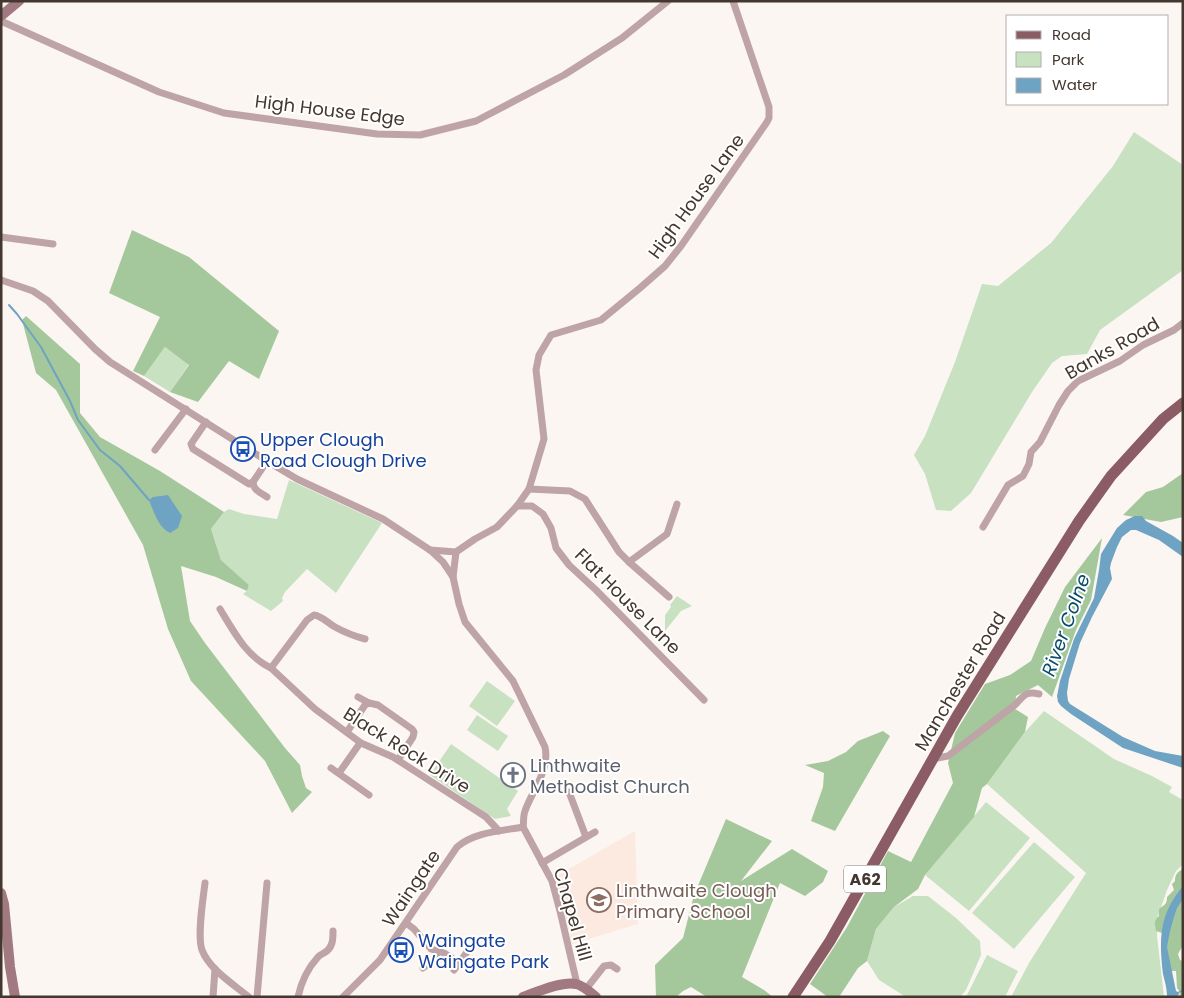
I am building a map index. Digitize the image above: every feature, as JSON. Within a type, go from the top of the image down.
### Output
[{"type":"main road","name":"Manchester Road","points":[[793,997],[830,941],[957,716],[1079,521],[1111,476],[1163,419],[1183,403]]},
{"type":"street","points":[[1,16],[19,1]]},
{"type":"street","name":"High House Edge","points":[[1,21],[159,92],[224,113],[377,134],[420,135],[476,120],[564,75],[622,38],[668,1]]},
{"type":"street","name":"High House Lane","points":[[456,552],[475,538],[497,528],[530,489],[544,439],[536,370],[539,355],[551,335],[601,320],[665,266],[687,239],[769,118],[769,107],[732,1]]},
{"type":"street","points":[[1,238],[53,244]]},
{"type":"street","points":[[1,280],[33,292],[48,301],[110,362],[267,462],[297,479],[383,519],[430,550],[443,562],[453,577]]},
{"type":"street","name":"Banks Road","points":[[983,527],[1008,485],[1023,476],[1029,464],[1031,452],[1040,442],[1059,405],[1078,381],[1120,361],[1142,345],[1174,330],[1183,323]]},
{"type":"street","points":[[155,450],[186,409]]},
{"type":"street","points":[[206,422],[191,444],[193,449],[249,484],[253,482],[267,462]]},
{"type":"street","points":[[253,482],[254,488],[266,497]]},
{"type":"street","points":[[530,489],[570,491],[585,499],[619,552],[669,597]]},
{"type":"street","points":[[629,562],[667,534],[677,504]]},
{"type":"street","name":"Flat House Lane","points":[[517,506],[532,506],[543,514],[551,528],[556,548],[569,565],[704,700]]},
{"type":"street","points":[[430,550],[456,552],[453,577],[465,622],[513,681],[546,752],[545,762],[524,813],[524,827]]},
{"type":"street","name":"Black Rock Drive","points":[[220,608],[247,651],[262,664],[271,668],[315,709],[360,743],[393,757],[486,817],[499,831]]},
{"type":"street","points":[[271,668],[307,620],[314,615],[344,632],[365,639]]},
{"type":"street","points":[[932,760],[948,756],[1016,704],[1024,695],[1031,692],[1039,694]]},
{"type":"street","points":[[358,697],[378,705],[414,732],[414,737],[398,760]]},
{"type":"street","points":[[347,732],[365,705],[369,703]]},
{"type":"street","points":[[339,773],[360,743]]},
{"type":"street","points":[[332,768],[369,795]]},
{"type":"street","points":[[569,792],[586,837]]},
{"type":"street","name":"Waingate","points":[[343,997],[380,960],[457,848],[464,841],[499,831],[524,827]]},
{"type":"street","name":"Chapel Hill","points":[[524,827],[552,881],[581,986]]},
{"type":"street","points":[[542,863],[595,832]]},
{"type":"street","points":[[205,883],[200,938],[202,948],[215,969],[249,997]]},
{"type":"street","points":[[256,997],[267,883]]},
{"type":"street","points":[[1,893],[4,904],[10,968],[15,997]]},
{"type":"street","points":[[406,923],[414,929],[431,949],[444,953],[459,964]]},
{"type":"street","points":[[298,997],[300,986],[306,974],[319,956],[328,950],[333,941],[333,931]]},
{"type":"street","points":[[423,968],[433,960],[438,952]]},
{"type":"street","points":[[454,970],[467,952]]},
{"type":"street","points":[[581,986],[604,966],[611,965],[617,968]]},
{"type":"street","points":[[213,997],[215,969]]},
{"type":"street","points":[[523,997],[565,984],[581,986],[596,997]]},
{"type":"shaded area","name":"Linthwaite Clough Primary School","points":[[635,831],[638,924],[572,944],[555,877]]},
{"type":"green space","points":[[1134,132],[1183,165],[1183,270],[1100,330],[1087,354],[1062,356],[1052,363],[1032,392],[971,493],[951,511],[936,510],[925,474],[914,455],[925,436],[955,362],[982,284],[998,286],[1051,243],[1113,166]]},
{"type":"green space","points":[[132,230],[189,257],[279,331],[259,379],[229,361],[198,402],[170,392],[189,365],[165,347],[144,376],[133,371],[160,317],[109,293]]},
{"type":"green space","points":[[26,316],[80,364],[80,413],[100,437],[160,471],[224,512],[211,529],[221,560],[249,585],[247,591],[216,577],[181,566],[190,621],[285,748],[300,765],[306,788],[312,792],[292,813],[265,761],[191,681],[168,629],[143,545],[56,390],[36,373],[22,320]]},
{"type":"green space","points":[[165,347],[189,364],[170,392],[144,376]]},
{"type":"green space","points":[[1183,473],[1183,517],[1161,522],[1123,515],[1146,492],[1163,487]]},
{"type":"green space","points":[[289,480],[382,523],[336,593],[307,569],[285,592],[282,598],[283,601],[271,611],[243,594],[247,591],[249,585],[221,560],[211,529],[224,512],[229,509],[244,514],[277,519]]},
{"type":"green space","points":[[1102,538],[1091,600],[1076,630],[1052,697],[1038,685],[1016,696],[1015,709],[1028,717],[1025,732],[987,784],[982,788],[974,817],[925,875],[918,889],[894,907],[876,929],[867,961],[858,968],[839,997],[828,997],[810,984],[847,927],[888,851],[911,862],[953,783],[948,763],[955,733],[985,684],[1010,675],[1031,661],[1065,587]]},
{"type":"green space","points":[[677,596],[692,606],[681,611],[665,631],[665,615]]},
{"type":"green space","points":[[487,681],[515,701],[497,726],[469,706]]},
{"type":"green space","points":[[1044,711],[1114,759],[1172,787],[1169,792],[1183,800],[1183,864],[1176,871],[1158,916],[1157,936],[1164,997],[1011,997],[1029,963],[1086,873],[987,784],[1025,732]]},
{"type":"green space","points":[[477,715],[508,736],[498,751],[467,730]]},
{"type":"green space","points":[[883,731],[890,736],[835,831],[811,821],[823,787],[824,773],[805,765],[828,761],[846,752],[858,741]]},
{"type":"green space","points":[[451,744],[518,791],[507,809],[511,816],[495,819],[430,775]]},
{"type":"green space","points":[[986,802],[1030,838],[969,911],[925,875]]},
{"type":"green space","points":[[726,819],[772,841],[741,881],[792,849],[828,871],[823,882],[805,896],[780,883],[742,977],[773,997],[707,997],[691,987],[676,997],[656,997],[655,965],[683,938],[694,895]]},
{"type":"green space","points":[[1034,842],[1075,877],[1014,949],[972,913]]},
{"type":"green space","points":[[1183,869],[1183,945],[1178,954],[1180,960],[1183,961],[1183,997],[1179,997],[1180,992],[1177,988],[1176,971],[1170,971],[1165,934],[1156,931],[1155,924],[1159,916],[1159,909],[1165,904],[1167,897],[1174,890],[1172,884],[1175,881],[1176,875]]},
{"type":"green space","points":[[913,896],[928,896],[956,918],[980,941],[981,955],[966,990],[960,997],[906,997],[879,980],[867,961],[876,929],[894,907]]},
{"type":"green space","points":[[987,955],[1018,971],[1005,997],[966,997]]},
{"type":"water","points":[[168,495],[182,516],[178,528],[170,533],[159,523],[149,500],[153,497]]},
{"type":"water","points":[[1135,516],[1142,516],[1146,521],[1183,543],[1183,557],[1159,540],[1136,530],[1131,530],[1122,537],[1111,563],[1112,579],[1080,643],[1069,679],[1068,701],[1123,737],[1155,751],[1183,756],[1183,768],[1123,748],[1071,714],[1058,702],[1057,696],[1060,681],[1074,639],[1094,598],[1101,554],[1117,528],[1126,520]]},
{"type":"water","points":[[1183,886],[1183,899],[1177,908],[1167,947],[1176,991],[1178,992],[1183,989],[1183,991],[1179,993],[1178,997],[1167,997],[1161,949],[1162,927],[1169,907]]},
{"type":"waterway","points":[[9,305],[41,347],[78,420],[100,450],[120,466],[149,500]]},
{"type":"place","name":"Upper Clough Road Clough Drive","points":[[243,449]]},
{"type":"place","name":"Linthwaite Methodist Church","points":[[513,775]]},
{"type":"place","name":"Linthwaite Clough Primary School","points":[[599,900]]},
{"type":"place","name":"Waingate Waingate Park","points":[[401,950]]},
{"type":"water label","name":"River Colne","points":[[1066,625]]}]
